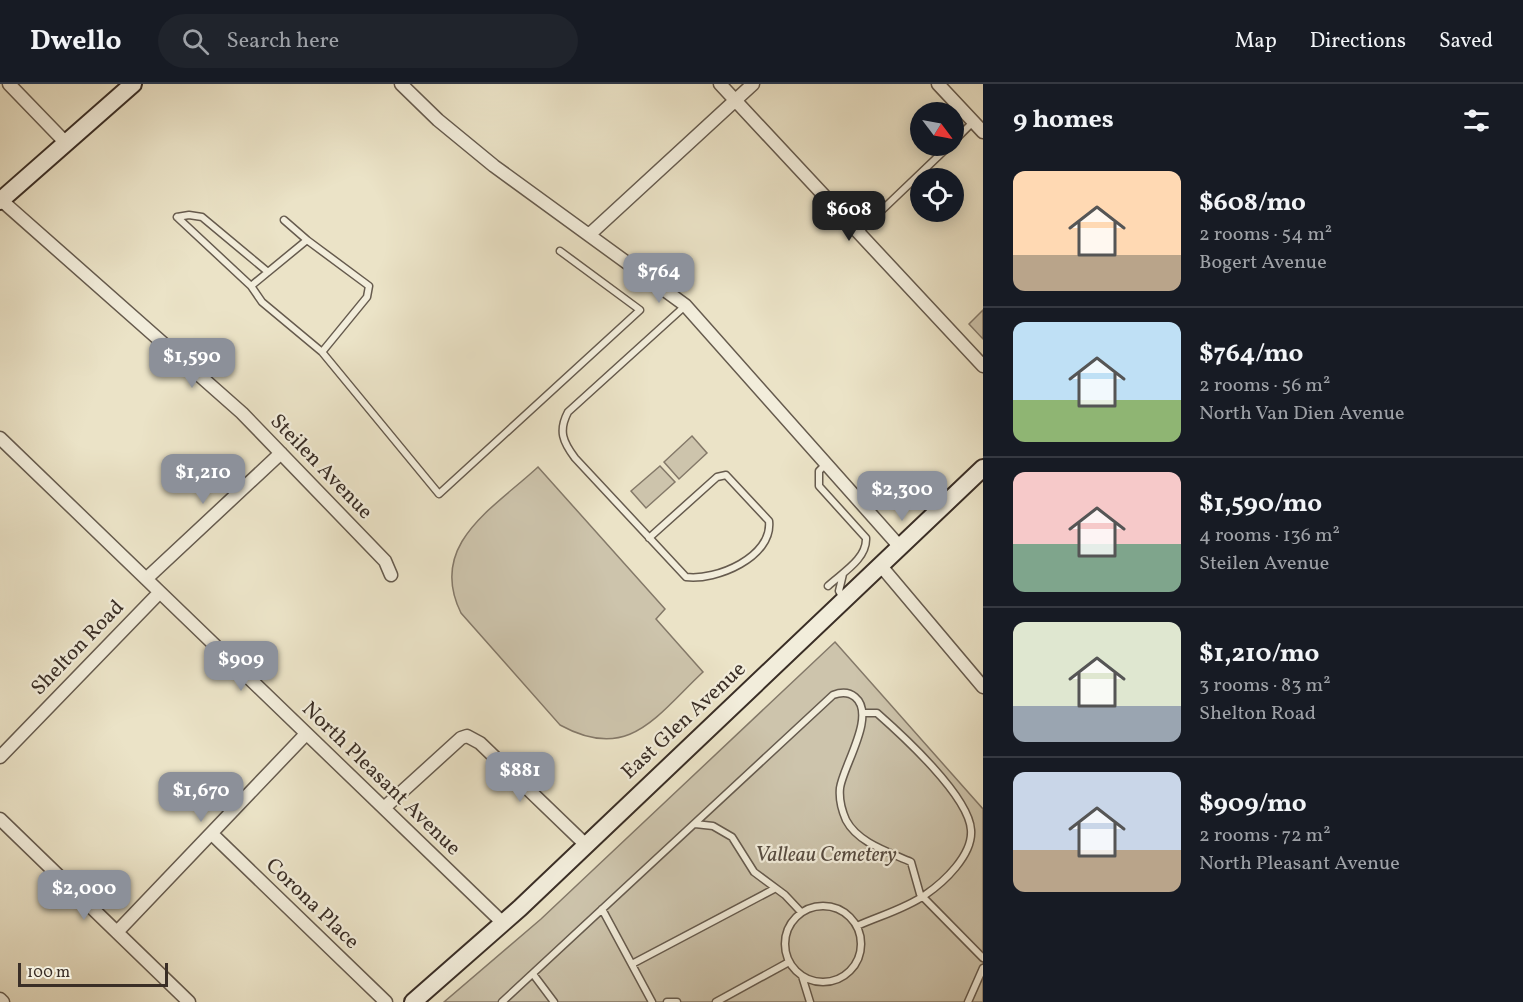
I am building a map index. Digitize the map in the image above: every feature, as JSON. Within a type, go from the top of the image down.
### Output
[{"type":"street","points":[[9,84],[66,143]]},
{"type":"street","points":[[1,200],[133,84]]},
{"type":"street","points":[[401,84],[438,120],[494,166],[686,305],[828,462],[900,547]]},
{"type":"street","points":[[720,84],[983,366]]},
{"type":"street","points":[[590,234],[753,84]]},
{"type":"street","points":[[939,84],[983,132]]},
{"type":"street","name":"Steilen Avenue","points":[[1,200],[242,413],[385,561],[391,575]]},
{"type":"street","name":"North Pleasant Avenue","points":[[0,438],[503,923]]},
{"type":"street","points":[[146,579],[281,453]]},
{"type":"street","name":"East Glen Avenue","points":[[413,1002],[503,923],[983,468]]},
{"type":"street","points":[[881,566],[983,687]]},
{"type":"street","name":"Shelton Road","points":[[0,757],[159,593]]},
{"type":"street","points":[[117,932],[306,734]]},
{"type":"street","points":[[384,808],[460,738],[471,737],[586,844]]},
{"type":"street","points":[[0,819],[189,1002]]},
{"type":"street","name":"Corona Place","points":[[212,834],[386,1002]]},
{"type":"lane","points":[[964,132],[974,122]]},
{"type":"lane","points":[[859,232],[939,156]]},
{"type":"lane","points":[[268,272],[202,217],[189,215],[177,217],[251,286],[262,302],[322,352],[439,494],[640,310],[560,251]]},
{"type":"lane","points":[[284,220],[369,286],[367,297],[322,352]]},
{"type":"lane","points":[[251,286],[307,240]]},
{"type":"lane","points":[[649,538],[717,477],[726,475],[769,521],[769,538],[764,546],[745,560],[710,577],[686,578],[649,538],[575,458],[565,445],[562,424],[576,404],[686,305]]},
{"type":"lane","points":[[828,462],[819,471],[819,486],[866,538],[864,552],[828,586]]},
{"type":"lane","points":[[844,570],[839,591],[844,600]]},
{"type":"lane","points":[[502,1002],[833,695],[850,694],[860,702],[863,713],[857,740],[840,787],[842,807],[852,828],[860,836],[910,862],[923,897],[983,958]]},
{"type":"lane","points":[[857,926],[923,897],[962,859],[969,847],[971,829],[963,805],[920,753],[877,713],[863,713]]},
{"type":"lane","points":[[694,824],[713,826],[732,837],[754,872],[785,895],[801,912]]},
{"type":"lane","points":[[632,964],[774,889]]},
{"type":"lane","points":[[824,905],[841,909],[857,926],[862,945],[852,969],[841,978],[826,983],[802,976],[789,962],[784,948],[786,932],[801,912],[824,905]]},
{"type":"lane","points":[[602,909],[652,1002]]},
{"type":"lane","points":[[716,1002],[789,962]]},
{"type":"lane","points":[[968,1002],[983,968]]},
{"type":"lane","points":[[533,974],[554,1002]]},
{"type":"lane","points":[[802,976],[803,988],[810,1002]]},
{"type":"lane","points":[[667,1002],[677,1002]]},
{"type":"green space","points":[[983,310],[983,339],[969,324]]},
{"type":"green space","points":[[692,436],[707,453],[679,479],[664,462]]},
{"type":"green space","points":[[660,466],[675,482],[646,508],[631,491]]},
{"type":"green space","points":[[538,467],[665,609],[656,619],[703,672],[655,718],[640,729],[623,737],[605,739],[584,735],[560,725],[461,613],[453,589],[452,567],[459,547],[470,530],[485,513]]},
{"type":"green space","name":"Valleau Cemetery","points":[[835,642],[983,809],[983,1002],[444,1002],[541,919]]}]
